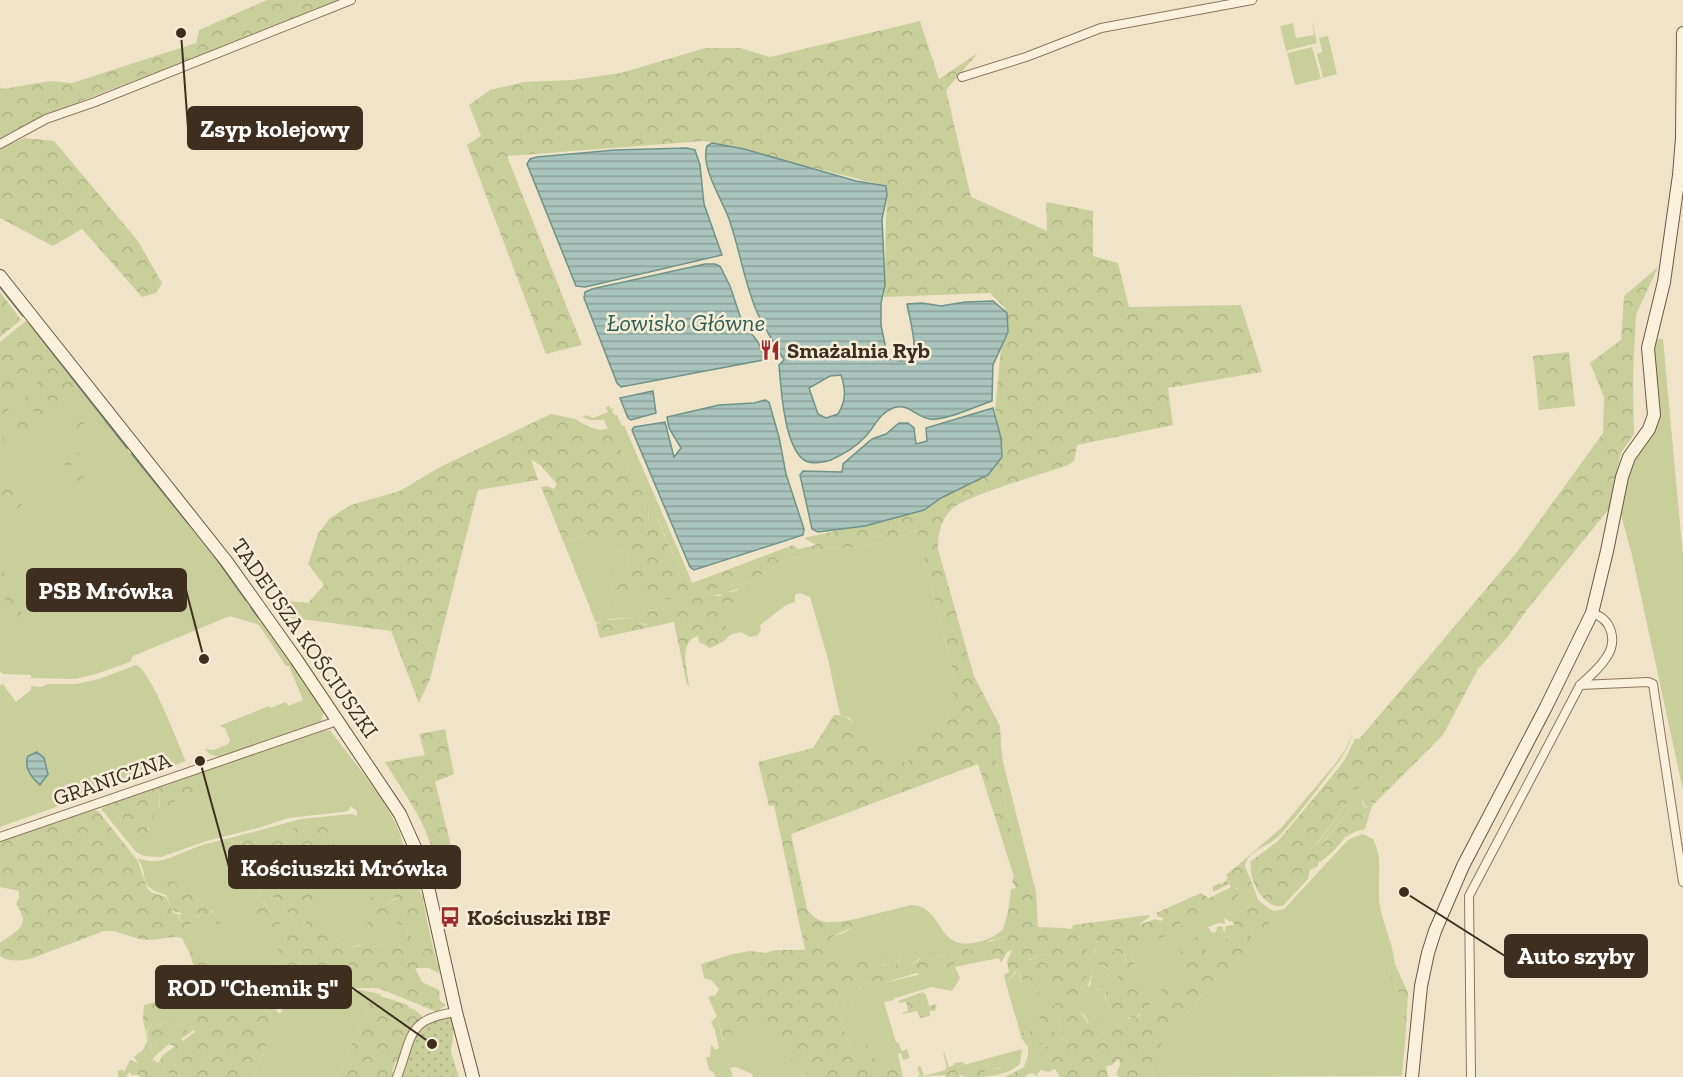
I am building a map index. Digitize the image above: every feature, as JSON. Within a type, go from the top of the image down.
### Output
[{"type":"street","points":[[0,144],[46,118],[95,102],[351,0]]},
{"type":"street","points":[[962,77],[1026,57],[1101,28],[1252,0]]},
{"type":"street","points":[[1412,1077],[1421,986],[1428,954],[1442,915],[1492,807],[1546,707],[1592,613],[1622,477],[1629,457],[1649,429],[1654,415],[1648,348],[1664,282],[1679,175],[1682,138],[1683,33]]},
{"type":"street","name":"TADEUSZA KOŚCIUSZKI","points":[[0,276],[222,554],[390,798],[417,852],[429,891],[473,1077]]},
{"type":"street","points":[[1471,1077],[1469,896],[1580,685],[1603,664],[1611,649],[1610,626],[1604,618],[1592,613]]},
{"type":"street","points":[[1580,685],[1648,682],[1653,684],[1683,882]]},
{"type":"street","name":"GRANICZNA","points":[[0,837],[337,721]]},
{"type":"street","points":[[397,1077],[417,1025],[429,1018],[456,1012]]},
{"type":"green space","points":[[267,0],[345,0],[42,116],[0,138],[0,87],[3,89],[50,81],[72,83],[196,43],[199,30]]},
{"type":"green space","points":[[1312,20],[1317,43],[1286,51],[1280,26],[1293,23],[1296,38],[1314,35]]},
{"type":"green space","points":[[920,21],[939,79],[978,53],[946,90],[971,197],[1047,231],[1046,202],[1093,211],[1093,256],[1118,263],[1129,307],[1241,305],[1262,372],[1168,388],[1173,425],[1077,445],[1074,461],[1068,465],[972,498],[959,504],[947,514],[940,528],[938,549],[974,676],[1000,726],[1001,744],[995,749],[996,764],[1014,842],[1011,846],[1003,842],[978,764],[791,834],[807,909],[821,921],[851,920],[854,926],[830,938],[835,944],[833,956],[851,958],[892,952],[895,956],[894,962],[882,964],[893,969],[900,961],[899,955],[904,954],[911,965],[925,956],[931,957],[933,952],[938,957],[943,956],[947,948],[967,946],[969,951],[975,949],[988,951],[988,942],[1007,936],[1003,929],[1011,889],[1016,888],[1012,881],[1018,875],[1025,877],[1029,883],[1028,888],[1036,892],[1038,927],[1072,929],[1073,925],[1149,915],[1139,925],[1155,919],[1161,921],[1164,918],[1158,917],[1156,913],[1201,893],[1209,898],[1231,887],[1229,884],[1213,892],[1213,886],[1223,883],[1228,878],[1226,875],[1243,861],[1254,888],[1248,892],[1248,897],[1242,898],[1242,889],[1238,887],[1236,889],[1241,892],[1236,898],[1239,900],[1231,906],[1235,913],[1230,916],[1225,905],[1219,902],[1218,905],[1212,905],[1211,909],[1192,919],[1186,918],[1177,927],[1185,925],[1187,930],[1143,942],[1140,950],[1131,957],[1135,966],[1133,980],[1146,989],[1150,1004],[1135,1018],[1129,1017],[1125,1024],[1119,1021],[1107,1004],[1107,989],[1089,990],[1094,969],[1111,973],[1111,976],[1105,977],[1110,980],[1111,986],[1118,983],[1120,979],[1117,975],[1117,965],[1127,965],[1124,953],[1119,955],[1118,961],[1113,962],[1116,970],[1111,971],[1103,965],[1092,966],[1090,957],[1094,955],[1096,946],[1100,950],[1103,945],[1110,944],[1111,952],[1115,952],[1112,944],[1095,941],[1096,937],[1102,934],[1100,932],[1088,934],[1091,941],[1084,946],[1087,948],[1086,955],[1079,957],[1080,970],[1083,969],[1089,975],[1083,979],[1085,984],[1081,987],[1089,993],[1086,999],[1082,1000],[1076,995],[1067,995],[1067,1002],[1064,1004],[1072,1006],[1084,1016],[1088,1023],[1096,1020],[1100,1022],[1101,1026],[1095,1029],[1098,1035],[1104,1034],[1104,1026],[1112,1026],[1114,1030],[1114,1023],[1122,1027],[1158,1007],[1156,1001],[1162,997],[1165,1000],[1169,999],[1168,996],[1164,997],[1161,989],[1154,988],[1155,979],[1166,980],[1170,985],[1173,981],[1176,983],[1174,996],[1179,992],[1179,987],[1198,971],[1192,969],[1191,974],[1186,977],[1183,975],[1188,971],[1184,968],[1184,962],[1189,961],[1207,967],[1214,961],[1218,943],[1229,938],[1232,927],[1235,926],[1231,920],[1239,918],[1240,912],[1258,900],[1276,914],[1261,932],[1254,930],[1251,941],[1235,963],[1228,965],[1227,973],[1217,977],[1210,993],[1202,995],[1193,1009],[1169,1023],[1160,1035],[1163,1043],[1157,1049],[1150,1048],[1157,1060],[1153,1065],[1154,1077],[1119,1077],[1116,1074],[1120,1065],[1119,1059],[1112,1065],[1106,1066],[1108,1077],[1060,1077],[1055,1069],[1048,1072],[1041,1070],[1037,1074],[1038,1077],[1032,1073],[1025,1077],[1005,1077],[1024,1067],[1026,1063],[1054,1055],[1059,1056],[1065,1051],[1031,1055],[1035,1050],[1066,1041],[1065,1038],[1061,1039],[1062,1030],[1058,1020],[1054,1021],[1054,1041],[1034,1046],[1030,1042],[1030,1047],[1020,1033],[1029,1036],[1032,1026],[1042,1022],[1037,1014],[1044,1012],[1043,1005],[1048,1001],[1053,1004],[1056,1012],[1062,1005],[1058,1007],[1054,1003],[1053,956],[1042,955],[1028,960],[1034,963],[1041,960],[1049,966],[1047,975],[1042,979],[1045,987],[1035,988],[1042,998],[1028,999],[1029,988],[1033,985],[1029,974],[1029,981],[1018,980],[1021,978],[1017,969],[1006,984],[1004,975],[1009,972],[1007,962],[1012,950],[1007,952],[1001,963],[999,958],[974,963],[962,960],[961,954],[952,953],[950,958],[956,960],[948,970],[939,967],[934,974],[926,973],[925,978],[917,973],[883,983],[879,980],[863,984],[859,990],[854,988],[851,1003],[834,1004],[844,1022],[845,1035],[860,1061],[867,1043],[878,1062],[886,1067],[898,1068],[899,1077],[809,1077],[805,1073],[809,1071],[804,1058],[805,1064],[801,1065],[794,1074],[792,1055],[787,1049],[782,1049],[779,1040],[766,1032],[768,1025],[748,1024],[738,1028],[724,1042],[717,1016],[708,997],[716,995],[719,989],[711,980],[704,978],[701,964],[750,951],[765,953],[776,950],[805,950],[774,805],[769,806],[758,762],[813,748],[834,715],[839,715],[848,719],[859,729],[862,725],[871,730],[870,737],[897,771],[903,761],[909,766],[909,756],[916,750],[918,739],[928,724],[941,714],[949,718],[957,707],[950,688],[954,676],[917,530],[871,544],[847,548],[823,547],[823,549],[803,556],[787,559],[748,583],[678,599],[651,599],[644,593],[628,597],[624,602],[616,604],[611,583],[606,578],[627,569],[628,559],[612,546],[592,536],[581,536],[564,543],[541,487],[547,486],[554,489],[557,484],[541,466],[531,459],[538,480],[478,490],[430,679],[419,703],[391,631],[286,617],[277,606],[286,601],[308,603],[324,585],[308,564],[318,534],[330,518],[351,505],[400,491],[440,467],[551,414],[575,419],[600,430],[613,428],[628,467],[648,502],[649,522],[652,523],[656,517],[678,566],[681,580],[689,575],[692,583],[793,545],[798,549],[816,545],[804,538],[858,526],[1000,438],[995,409],[1005,308],[990,293],[884,297],[887,186],[704,141],[507,156],[582,345],[546,354],[467,145],[481,136],[469,105],[490,90],[524,82],[572,80],[621,73],[705,48],[740,48],[770,57]]},
{"type":"green space","points":[[1328,36],[1337,74],[1323,78],[1317,54],[1322,52],[1319,38]]},
{"type":"green space","points":[[1312,47],[1321,79],[1295,85],[1287,53]]},
{"type":"green space","points":[[24,138],[54,141],[138,241],[162,283],[156,293],[142,297],[82,229],[53,246],[0,218],[0,149]]},
{"type":"green space","points":[[1658,267],[1636,315],[1633,374],[1634,434],[1621,453],[1609,509],[1506,639],[1478,669],[1443,735],[1372,806],[1365,772],[1359,781],[1358,791],[1352,790],[1347,803],[1316,845],[1323,843],[1363,793],[1366,795],[1362,802],[1369,809],[1357,824],[1358,828],[1354,831],[1352,826],[1333,851],[1318,863],[1318,866],[1310,870],[1308,879],[1283,906],[1269,903],[1254,884],[1250,868],[1251,861],[1278,841],[1344,761],[1355,739],[1359,739],[1373,723],[1517,552],[1603,433],[1604,397],[1590,363],[1621,340],[1624,296]]},
{"type":"green space","points":[[0,292],[21,320],[0,337]]},
{"type":"green space","points":[[29,321],[131,448],[128,453],[133,451],[265,621],[257,621],[264,623],[325,709],[321,722],[218,757],[208,753],[205,749],[214,750],[230,741],[225,728],[219,726],[269,706],[270,708],[286,702],[288,706],[303,700],[289,666],[286,666],[259,625],[230,616],[133,656],[130,662],[96,674],[75,679],[31,678],[31,675],[2,674],[0,671],[0,342]]},
{"type":"green space","points":[[27,327],[53,359],[56,371],[62,371],[83,397],[70,388],[64,407],[61,405],[53,412],[47,411],[47,415],[40,414],[37,418],[36,412],[25,409],[24,397],[35,396],[39,392],[36,375],[25,373],[30,376],[22,379],[31,383],[21,387],[23,390],[19,394],[14,392],[15,397],[8,405],[9,413],[15,417],[23,410],[27,411],[28,422],[33,428],[31,432],[8,431],[4,438],[8,454],[12,454],[13,463],[1,451],[3,449],[0,445],[0,354],[1,348],[5,349],[8,355],[15,347],[8,347],[9,342],[18,340],[27,333],[23,330]]},
{"type":"green space","points":[[1655,339],[1663,339],[1683,556],[1683,790],[1632,555],[1621,515],[1629,471],[1639,451],[1656,427],[1659,408],[1653,359]]},
{"type":"green space","points":[[1569,352],[1575,406],[1539,410],[1533,356]]},
{"type":"green space","points":[[609,406],[611,409],[614,408],[612,411],[614,415],[617,415],[622,426],[624,425],[689,575],[681,580],[678,566],[657,518],[652,523],[649,522],[648,502],[628,467],[613,429],[608,429],[604,420],[590,420],[582,417],[587,415],[593,418],[608,412],[606,407]]},
{"type":"green space","points":[[81,418],[84,422],[84,435],[86,436],[78,452],[87,462],[86,468],[91,470],[82,478],[86,485],[78,497],[74,497],[78,482],[74,467],[84,471],[83,465],[68,466],[71,482],[74,485],[65,484],[63,474],[57,475],[53,471],[57,468],[66,468],[58,455],[62,454],[62,451],[57,451],[60,444],[64,448],[73,448],[78,440],[79,431],[71,424],[81,422]]},
{"type":"green space","points":[[3,484],[6,487],[10,485],[14,496],[29,512],[29,516],[22,518],[14,516],[10,508],[19,509],[12,501],[9,503],[10,506],[6,503],[5,509],[0,495],[3,493],[0,487]]},
{"type":"green space","points":[[917,530],[954,676],[950,688],[959,704],[957,710],[916,750],[909,767],[896,771],[880,747],[854,725],[850,718],[840,715],[828,659],[810,597],[799,593],[795,595],[795,602],[786,605],[760,625],[761,630],[758,635],[750,637],[741,632],[730,635],[724,641],[721,622],[722,603],[727,601],[734,605],[738,589],[714,596],[710,592],[705,593],[703,598],[701,595],[666,608],[644,612],[648,624],[636,623],[633,619],[624,618],[596,623],[564,543],[577,537],[591,535],[604,540],[627,557],[629,563],[627,569],[611,583],[616,604],[628,597],[644,593],[714,589],[748,583],[787,559],[803,556],[823,549],[823,547],[847,548],[871,545]]},
{"type":"green space","points":[[4,564],[7,571],[3,571],[9,585],[16,592],[18,603],[24,609],[21,611],[24,617],[18,622],[17,610],[13,612],[11,601],[2,598],[3,605],[0,596],[8,596],[0,584],[0,567]]},
{"type":"green space","points":[[751,587],[746,599],[740,605],[727,601],[722,603],[724,612],[721,615],[721,621],[725,623],[726,628],[723,632],[724,641],[710,648],[699,642],[698,636],[688,644],[685,658],[689,686],[674,622],[600,638],[596,625],[602,620],[625,618],[647,625],[644,612],[669,607],[701,594],[704,598],[705,593],[710,592],[714,596],[720,596],[724,591],[731,592]]},
{"type":"green space","points":[[136,665],[142,670],[156,693],[186,761],[0,827],[0,685],[3,684],[16,702],[31,690],[31,686],[76,684],[99,679]]},
{"type":"green space","points":[[445,729],[454,774],[435,782],[453,854],[435,859],[420,820],[385,762],[425,755],[419,734]]},
{"type":"green space","points":[[330,730],[377,792],[398,830],[403,846],[402,858],[382,879],[388,880],[399,897],[387,903],[406,919],[426,916],[432,943],[426,944],[424,954],[414,947],[410,948],[407,928],[406,940],[371,947],[357,945],[352,948],[324,934],[321,919],[316,915],[320,881],[317,869],[333,844],[331,828],[325,824],[272,843],[258,840],[253,832],[301,819],[351,814],[357,816],[357,811],[351,806],[348,811],[343,812],[288,818],[161,857],[144,856],[136,852],[102,810],[102,803],[122,810],[123,819],[137,821],[149,830],[149,799],[155,790],[159,790],[161,812],[169,803],[191,796],[178,777],[315,732]]},
{"type":"green space","points":[[1353,732],[1348,746],[1340,760],[1303,808],[1275,840],[1250,856],[1245,866],[1243,861],[1281,828],[1335,764],[1345,750]]},
{"type":"green space","points":[[1001,744],[1003,762],[1036,892],[1028,888],[1018,875],[1014,877],[1003,842],[1014,842],[996,764],[995,749]]},
{"type":"green space","points":[[1365,772],[1372,806],[1365,829],[1345,838],[1352,826],[1357,824],[1369,809],[1363,802],[1363,793],[1303,867],[1347,803],[1352,790]]},
{"type":"green space","points":[[178,777],[194,777],[196,789],[194,793],[170,803],[179,814],[173,823],[160,814],[159,790],[155,790],[153,799],[150,800],[156,814],[150,822],[146,837],[136,834],[137,821],[123,819],[122,810],[116,813],[108,812],[102,803]]},
{"type":"green space","points":[[87,809],[98,811],[138,861],[147,888],[151,892],[166,897],[174,913],[173,916],[177,915],[181,921],[188,919],[192,923],[174,937],[139,939],[114,931],[104,931],[30,959],[14,960],[0,956],[0,943],[17,931],[23,918],[16,904],[19,891],[0,887],[0,839],[47,823],[58,823],[63,817]]},
{"type":"green space","points":[[315,818],[325,824],[328,822],[331,828],[331,840],[340,851],[324,857],[318,869],[322,895],[316,900],[316,915],[321,919],[324,934],[352,948],[376,946],[390,939],[406,940],[407,927],[412,929],[410,948],[414,947],[424,953],[426,943],[432,943],[440,974],[429,968],[415,968],[422,982],[439,990],[440,1001],[446,1005],[437,1012],[378,988],[299,989],[289,980],[278,989],[254,989],[245,980],[247,983],[244,987],[250,992],[254,990],[257,992],[250,999],[256,998],[261,1003],[254,1007],[257,1009],[262,1004],[266,1006],[264,1010],[266,1013],[270,1010],[271,1020],[275,1026],[253,1077],[179,1077],[174,1073],[170,1076],[168,1069],[165,1069],[160,1061],[162,1056],[175,1046],[169,1044],[154,1057],[150,1044],[156,1046],[158,1038],[148,1039],[147,1031],[152,1025],[143,1019],[144,1005],[155,1002],[172,1010],[174,1014],[158,1026],[158,1029],[166,1027],[170,1031],[173,1030],[183,1041],[195,1032],[191,1027],[186,1034],[181,1033],[177,1028],[183,1023],[178,1018],[186,1010],[184,1009],[190,1000],[184,1000],[189,991],[194,990],[195,1000],[203,1000],[205,1008],[207,1001],[227,1004],[226,997],[235,989],[233,987],[231,991],[230,984],[239,977],[244,979],[293,957],[292,949],[275,957],[280,946],[274,941],[292,935],[286,928],[302,924],[306,932],[306,921],[282,910],[284,901],[273,897],[263,902],[281,925],[266,928],[263,922],[257,922],[241,912],[241,903],[249,905],[260,894],[253,868],[244,879],[245,864],[238,867],[228,857],[236,846],[229,838],[253,832],[258,840],[265,836],[272,843],[274,828],[293,835],[296,821]]},
{"type":"green space","points":[[1363,834],[1373,839],[1378,853],[1380,904],[1395,964],[1391,966],[1388,973],[1403,1000],[1402,1030],[1406,1031],[1402,1076],[1154,1077],[1149,1047],[1169,1023],[1193,1009],[1202,995],[1210,992],[1217,977],[1228,965],[1235,963],[1251,941],[1253,932],[1276,915],[1268,909],[1180,998],[1086,1049],[1024,1067],[1028,1047],[1022,1039],[1006,984],[1017,968],[1021,981],[1024,981],[1029,974],[1034,982],[1027,995],[1041,998],[1035,987],[1034,963],[1027,961],[1042,955],[1054,956],[1052,986],[1067,995],[1076,995],[1086,999],[1089,993],[1087,990],[1085,992],[1080,981],[1079,955],[1088,934],[1100,932],[1103,934],[1095,941],[1112,943],[1115,953],[1094,949],[1094,955],[1090,957],[1092,966],[1103,965],[1107,969],[1119,955],[1124,953],[1127,966],[1118,983],[1111,986],[1106,976],[1094,970],[1088,986],[1095,990],[1107,989],[1106,1004],[1119,1021],[1139,1016],[1142,1010],[1132,980],[1135,977],[1135,966],[1131,957],[1149,933],[1186,930],[1185,925],[1176,928],[1186,918],[1219,902],[1225,905],[1230,916],[1231,906],[1238,900],[1236,898],[1238,887],[1242,888],[1243,892],[1254,888],[1258,900],[1240,912],[1239,919],[1231,920],[1231,922],[1224,918],[1225,924],[1219,923],[1208,927],[1211,932],[1215,933],[1218,926],[1223,927],[1224,933],[1226,926],[1234,925],[1235,927],[1228,938],[1214,951],[1265,906],[1274,911],[1284,909],[1352,838]],"holes":[[[1069,1005],[1084,1015],[1098,1036],[1116,1029],[1114,1024],[1122,1027],[1104,1037],[1032,1053],[1035,1050],[1066,1042],[1065,1038],[1061,1039],[1062,1031],[1058,1020],[1054,1020],[1054,1038],[1030,1041],[1027,1037],[1030,1036],[1032,1026],[1043,1022],[1045,1009],[1056,1012]]]},
{"type":"green space","points":[[229,838],[241,856],[245,878],[253,868],[260,894],[249,905],[263,922],[280,925],[263,901],[273,897],[284,901],[282,910],[307,921],[306,934],[303,924],[287,928],[292,935],[280,946],[276,956],[292,948],[293,957],[245,979],[241,977],[234,981],[235,989],[227,1004],[205,1010],[195,1000],[194,990],[185,1000],[190,1000],[182,1026],[178,1027],[186,1033],[191,1027],[194,1030],[181,1039],[170,1031],[158,1029],[157,1026],[163,1023],[168,1009],[155,1002],[184,992],[197,984],[198,987],[213,986],[210,965],[207,965],[193,952],[189,952],[182,938],[174,937],[192,923],[188,919],[181,921],[179,916],[173,917],[174,913],[181,915],[180,905],[183,905],[188,915],[191,913],[196,917],[202,914],[210,919],[222,919],[197,899],[182,881],[176,886],[157,884],[161,889],[177,892],[178,894],[174,895],[176,905],[171,907],[166,895],[147,885],[138,858],[161,860]]},
{"type":"green space","points":[[403,843],[423,898],[426,916],[416,919],[412,924],[406,919],[405,925],[398,925],[395,913],[391,929],[374,932],[366,928],[369,918],[365,914],[375,892],[386,895],[388,903],[398,898],[391,895],[392,889],[387,888],[388,881],[382,879],[399,856],[402,857]]},
{"type":"green space","points":[[157,877],[163,883],[166,880],[175,882],[176,886],[182,879],[187,879],[198,891],[197,899],[204,905],[211,906],[211,912],[219,917],[225,917],[226,921],[217,925],[215,919],[206,920],[202,914],[194,917],[191,913],[188,915],[183,906],[180,909],[183,913],[175,912],[171,907],[175,904],[169,898],[170,895],[178,894],[154,887]]},
{"type":"green space","points":[[911,905],[922,907],[930,913],[954,941],[964,944],[982,941],[995,936],[1003,929],[1007,936],[988,941],[988,951],[969,952],[967,946],[943,956],[919,959],[910,965],[899,956],[900,961],[893,969],[881,963],[833,957],[829,938],[854,926],[851,920]]},
{"type":"green space","points":[[1200,932],[1204,933],[1203,937],[1208,948],[1204,948],[1209,953],[1208,956],[1205,954],[1203,960],[1198,957],[1193,961],[1189,956],[1183,959],[1176,958],[1173,954],[1186,950],[1187,944],[1192,944],[1189,943]]},
{"type":"green space","points":[[196,948],[202,953],[207,950],[209,956],[204,957],[207,965],[210,965],[213,990],[206,991],[197,986],[197,976],[189,952]]},
{"type":"green space","points":[[953,952],[961,954],[962,960],[974,963],[955,967],[960,978],[952,991],[932,987],[884,1002],[896,1042],[902,1051],[907,1049],[910,1058],[903,1060],[901,1053],[898,1054],[903,1077],[899,1077],[897,1069],[882,1066],[867,1044],[860,1062],[845,1035],[844,1022],[834,1004],[851,1003],[854,987],[859,990],[863,984],[879,980],[883,983],[926,973],[956,960],[949,958]]},
{"type":"green space","points":[[1395,964],[1408,993],[1406,1031],[1402,1030],[1403,1000],[1388,973],[1391,966]]},
{"type":"green space","points":[[256,990],[275,991],[269,996],[268,1001],[265,999],[280,1014],[287,995],[284,993],[279,997],[274,1006],[271,1002],[274,995],[280,992],[324,993],[362,990],[383,995],[372,996],[337,1077],[253,1077],[275,1026],[269,1011],[266,1013],[264,1010],[253,1007],[260,1004],[250,997],[259,993]]},
{"type":"green space","points":[[923,992],[929,1006],[937,1004],[935,1011],[930,1011],[930,1016],[920,1018],[917,1011],[902,1014],[908,1011],[906,1002],[899,1003],[898,1001]]},
{"type":"green space","points":[[377,995],[408,1005],[422,1016],[401,1063],[396,1061],[392,1071],[396,1077],[337,1077],[372,996]]},
{"type":"green space","points":[[759,996],[779,1040],[792,1055],[795,1073],[801,1065],[803,1056],[808,1063],[809,1071],[805,1073],[809,1077],[753,1077],[752,1074],[736,1067],[730,1068],[733,1077],[716,1077],[709,1070],[706,1057],[710,1057],[711,1045],[716,1050],[719,1048],[711,1022],[717,1016],[723,1041]]},
{"type":"green space","points":[[456,1012],[451,1052],[459,1077],[399,1077],[419,1026]]},
{"type":"green space","points":[[143,1019],[152,1025],[146,1031],[147,1039],[158,1037],[156,1046],[150,1044],[154,1058],[152,1061],[155,1060],[157,1063],[160,1061],[165,1069],[168,1068],[179,1077],[150,1077],[150,1073],[157,1070],[147,1064],[147,1060],[151,1060],[146,1050],[143,1050],[147,1041]]},
{"type":"green space","points":[[147,1047],[152,1060],[147,1060],[147,1063],[156,1066],[157,1070],[150,1073],[150,1077],[131,1075],[130,1072],[126,1077],[118,1077],[118,1071],[122,1069],[124,1072],[130,1060],[138,1063],[134,1057]]},
{"type":"green space","points":[[1022,1049],[1020,1064],[1001,1074],[965,1077],[967,1074],[1001,1068],[997,1064],[969,1068],[947,1074],[947,1077],[944,1075],[918,1077],[920,1074],[917,1069],[920,1065],[924,1076]]},
{"type":"green space","points":[[943,1052],[949,1067],[954,1063],[963,1062],[964,1065],[956,1067],[957,1070],[960,1067],[962,1069],[963,1067],[998,1064],[1001,1067],[983,1072],[979,1076],[982,1077],[967,1074],[965,1077],[961,1075],[947,1077]]},
{"type":"water","points":[[712,143],[744,149],[856,181],[886,186],[887,195],[882,219],[885,285],[881,303],[881,325],[888,359],[901,361],[913,359],[914,339],[907,304],[922,303],[941,306],[993,301],[1007,313],[1008,332],[993,365],[992,401],[952,416],[937,419],[925,418],[904,407],[893,408],[880,417],[861,441],[845,453],[821,462],[804,460],[797,453],[792,442],[785,416],[779,365],[784,360],[763,324],[753,301],[729,219],[706,163],[707,146]],"holes":[[[841,375],[844,391],[841,409],[838,414],[826,418],[818,414],[809,388],[830,376]]]},
{"type":"water","points":[[687,148],[695,150],[700,165],[704,204],[722,255],[585,287],[576,286],[527,164],[530,159],[615,150]]},
{"type":"water","name":"Łowisko Główne","points":[[705,264],[720,266],[730,286],[742,322],[758,342],[764,356],[763,360],[621,387],[617,383],[584,298],[585,292]]},
{"type":"water","points":[[653,391],[656,413],[631,420],[628,418],[620,398]]},
{"type":"water","points":[[765,400],[769,402],[779,437],[786,474],[804,529],[803,535],[694,570],[690,567],[632,430],[634,427],[665,422],[674,457],[681,448],[669,428],[667,417],[719,405]]},
{"type":"water","points":[[993,408],[1001,438],[1002,457],[988,475],[941,498],[924,510],[865,526],[818,532],[812,529],[800,475],[803,471],[842,472],[843,464],[872,439],[886,434],[899,423],[908,423],[914,428],[916,444],[927,441],[926,428]]},
{"type":"water","points":[[37,752],[44,758],[48,774],[40,785],[27,769],[28,756]]},
{"type":"waterway","points":[[0,287],[23,316]]},
{"type":"waterway","points":[[30,324],[127,448]]},
{"type":"waterway","points":[[132,454],[189,524]]},
{"type":"waterway","points":[[213,554],[246,600]]},
{"type":"waterway","points":[[251,607],[258,617]]},
{"type":"waterway","points":[[281,611],[289,608]]},
{"type":"place","name":"Zsyp kolejowy","points":[[181,33]]},
{"type":"place","name":"Smażalnia Ryb","points":[[770,350]]},
{"type":"place","name":"PSB Mrówka","points":[[204,659]]},
{"type":"place","name":"Kościuszki Mrówka","points":[[200,761]]},
{"type":"place","name":"Auto szyby","points":[[1404,892]]},
{"type":"place","name":"Kościuszki IBF","points":[[450,917]]},
{"type":"place","name":"ROD \"Chemik 5\"","points":[[432,1044]]}]
